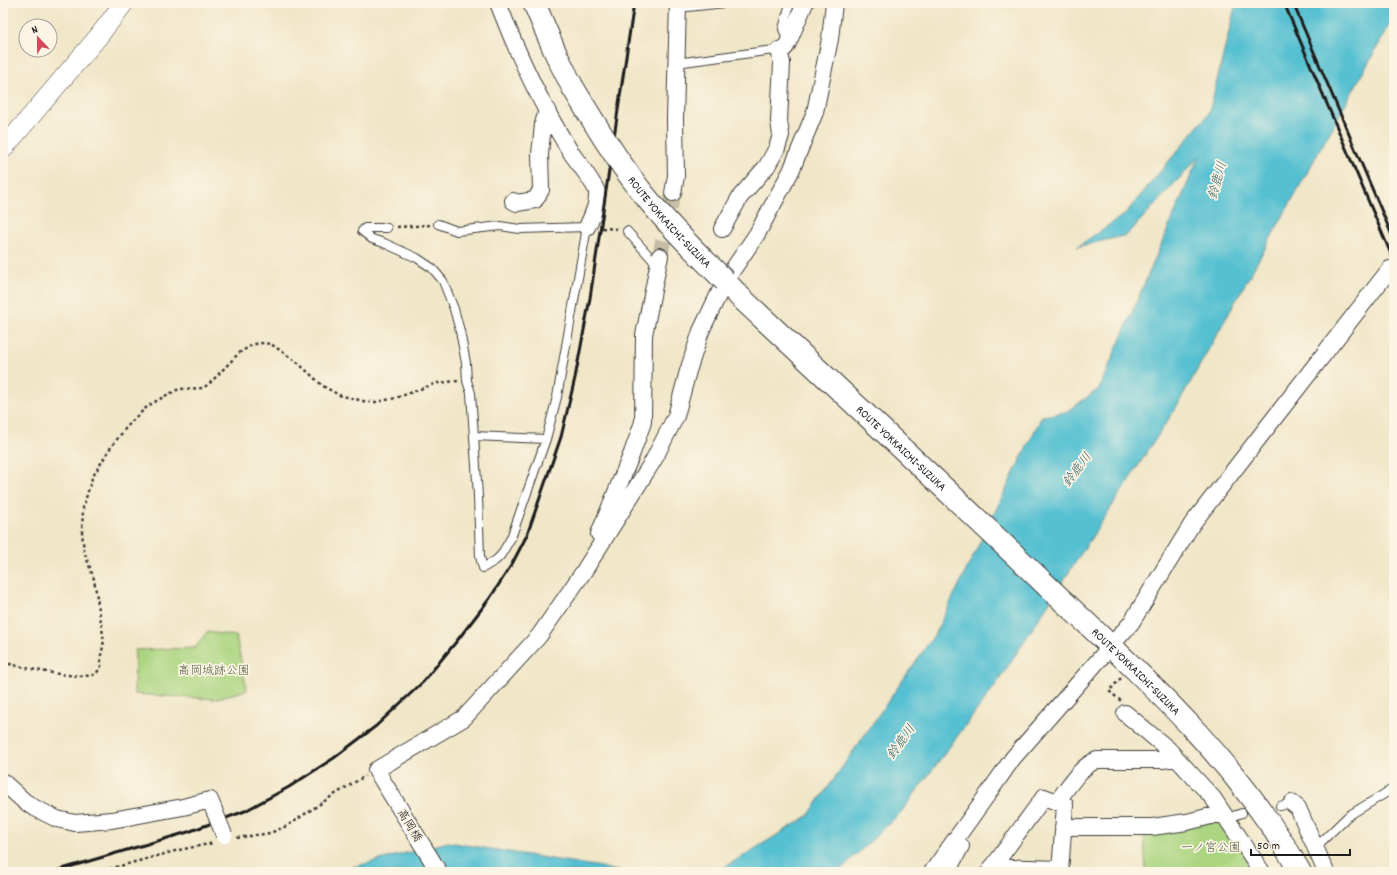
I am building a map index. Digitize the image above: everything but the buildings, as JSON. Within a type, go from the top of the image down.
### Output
[{"type":"main road","name":"ROUTE YOKKAICHI-SUZUKA","points":[[534,3],[556,54],[572,86],[604,139],[650,202],[683,239],[732,289],[1132,665],[1190,725],[1234,776],[1257,805],[1300,872]]},
{"type":"street","points":[[3,149],[9,130],[98,38],[124,3]]},
{"type":"street","points":[[498,3],[523,61],[547,110],[560,134],[597,191],[595,206],[587,228]]},
{"type":"street","points":[[722,229],[740,197],[767,166],[777,148],[781,135],[779,121],[784,47],[805,3]]},
{"type":"street","points":[[379,774],[464,718],[539,636],[584,571],[653,461],[676,416],[701,331],[732,289],[756,234],[791,171],[815,112],[830,39],[834,3]]},
{"type":"street","points":[[673,193],[676,176],[675,118],[678,5]]},
{"type":"street","points":[[513,201],[517,203],[535,200],[541,190],[540,154],[543,124],[547,110]]},
{"type":"street","points":[[584,571],[643,422],[644,335],[659,260]]},
{"type":"street","points":[[932,872],[1013,758],[1108,643],[1131,623],[1192,524],[1390,269]]},
{"type":"street","points":[[1125,713],[1168,749],[1214,798],[1262,872]]},
{"type":"street","points":[[1057,802],[1083,769],[1091,762],[1097,760],[1164,760],[1175,758]]},
{"type":"street","name":"高岡橋","points":[[379,774],[439,872]]},
{"type":"street","points":[[3,782],[33,807],[57,819],[74,823],[112,820],[183,807],[210,800],[225,838]]},
{"type":"street","points":[[1044,797],[1065,805],[1060,870],[990,870],[1044,797]]},
{"type":"street","points":[[947,872],[985,798]]},
{"type":"street","points":[[1286,805],[1298,808],[1326,872]]},
{"type":"street","points":[[1063,827],[1152,827],[1225,815]]},
{"type":"lane","points":[[678,5],[725,3]]},
{"type":"lane","points":[[676,63],[766,51],[784,47],[783,29],[790,3]]},
{"type":"lane","points":[[387,228],[365,228],[362,231],[372,239],[417,258],[432,268],[442,281],[454,309],[466,363],[467,381],[471,393],[478,496],[480,557],[483,568],[496,560],[511,538],[546,439],[557,397],[587,228],[520,228],[500,226],[457,231],[438,224]]},
{"type":"lane","points":[[628,231],[652,258],[659,260]]},
{"type":"lane","points":[[474,436],[546,439]]},
{"type":"lane","points":[[1316,847],[1348,816],[1394,788]]},
{"type":"lane","points":[[1225,815],[1242,813]]},
{"type":"path","points":[[387,228],[438,224]]},
{"type":"path","points":[[587,228],[595,227],[628,231]]},
{"type":"path","points":[[3,662],[23,668],[50,673],[88,676],[95,674],[98,671],[102,664],[100,658],[103,651],[102,647],[104,641],[94,579],[84,550],[82,518],[84,502],[92,478],[111,446],[136,417],[148,406],[164,396],[179,389],[203,388],[210,383],[239,353],[252,345],[259,343],[272,344],[297,362],[323,386],[339,395],[368,402],[396,398],[437,382],[467,381]]},
{"type":"path","points":[[1125,713],[1129,708],[1109,691],[1132,665]]},
{"type":"path","points":[[98,872],[225,838],[270,833],[287,826],[329,798],[379,774]]},
{"type":"green space","name":"高岡城跡公園","points":[[207,632],[236,636],[247,690],[215,699],[134,694],[135,650],[195,648]]},
{"type":"green space","name":"一ノ宮公園","points":[[1220,819],[1258,872],[1146,872],[1144,833]]},
{"type":"water","name":"鈴鹿川","points":[[1236,3],[1394,3],[1394,17],[1177,406],[997,683],[901,812],[838,872],[698,872],[725,867],[808,816],[935,634],[1042,416],[1066,412],[1099,389],[1199,157],[1127,235],[1077,247],[1125,214],[1209,113]]},
{"type":"water","points":[[448,842],[601,867],[621,872],[334,872]]},
{"type":"tunnel","points":[[660,256],[673,193]]},
{"type":"railway","points":[[52,872],[188,832],[245,811],[289,787],[334,758],[376,726],[423,682],[490,598],[512,564],[527,535],[561,437],[575,378],[590,298],[634,3]]},
{"type":"railway","points":[[1284,3],[1394,261]]},
{"type":"railway","points":[[1293,3],[1394,240]]}]
